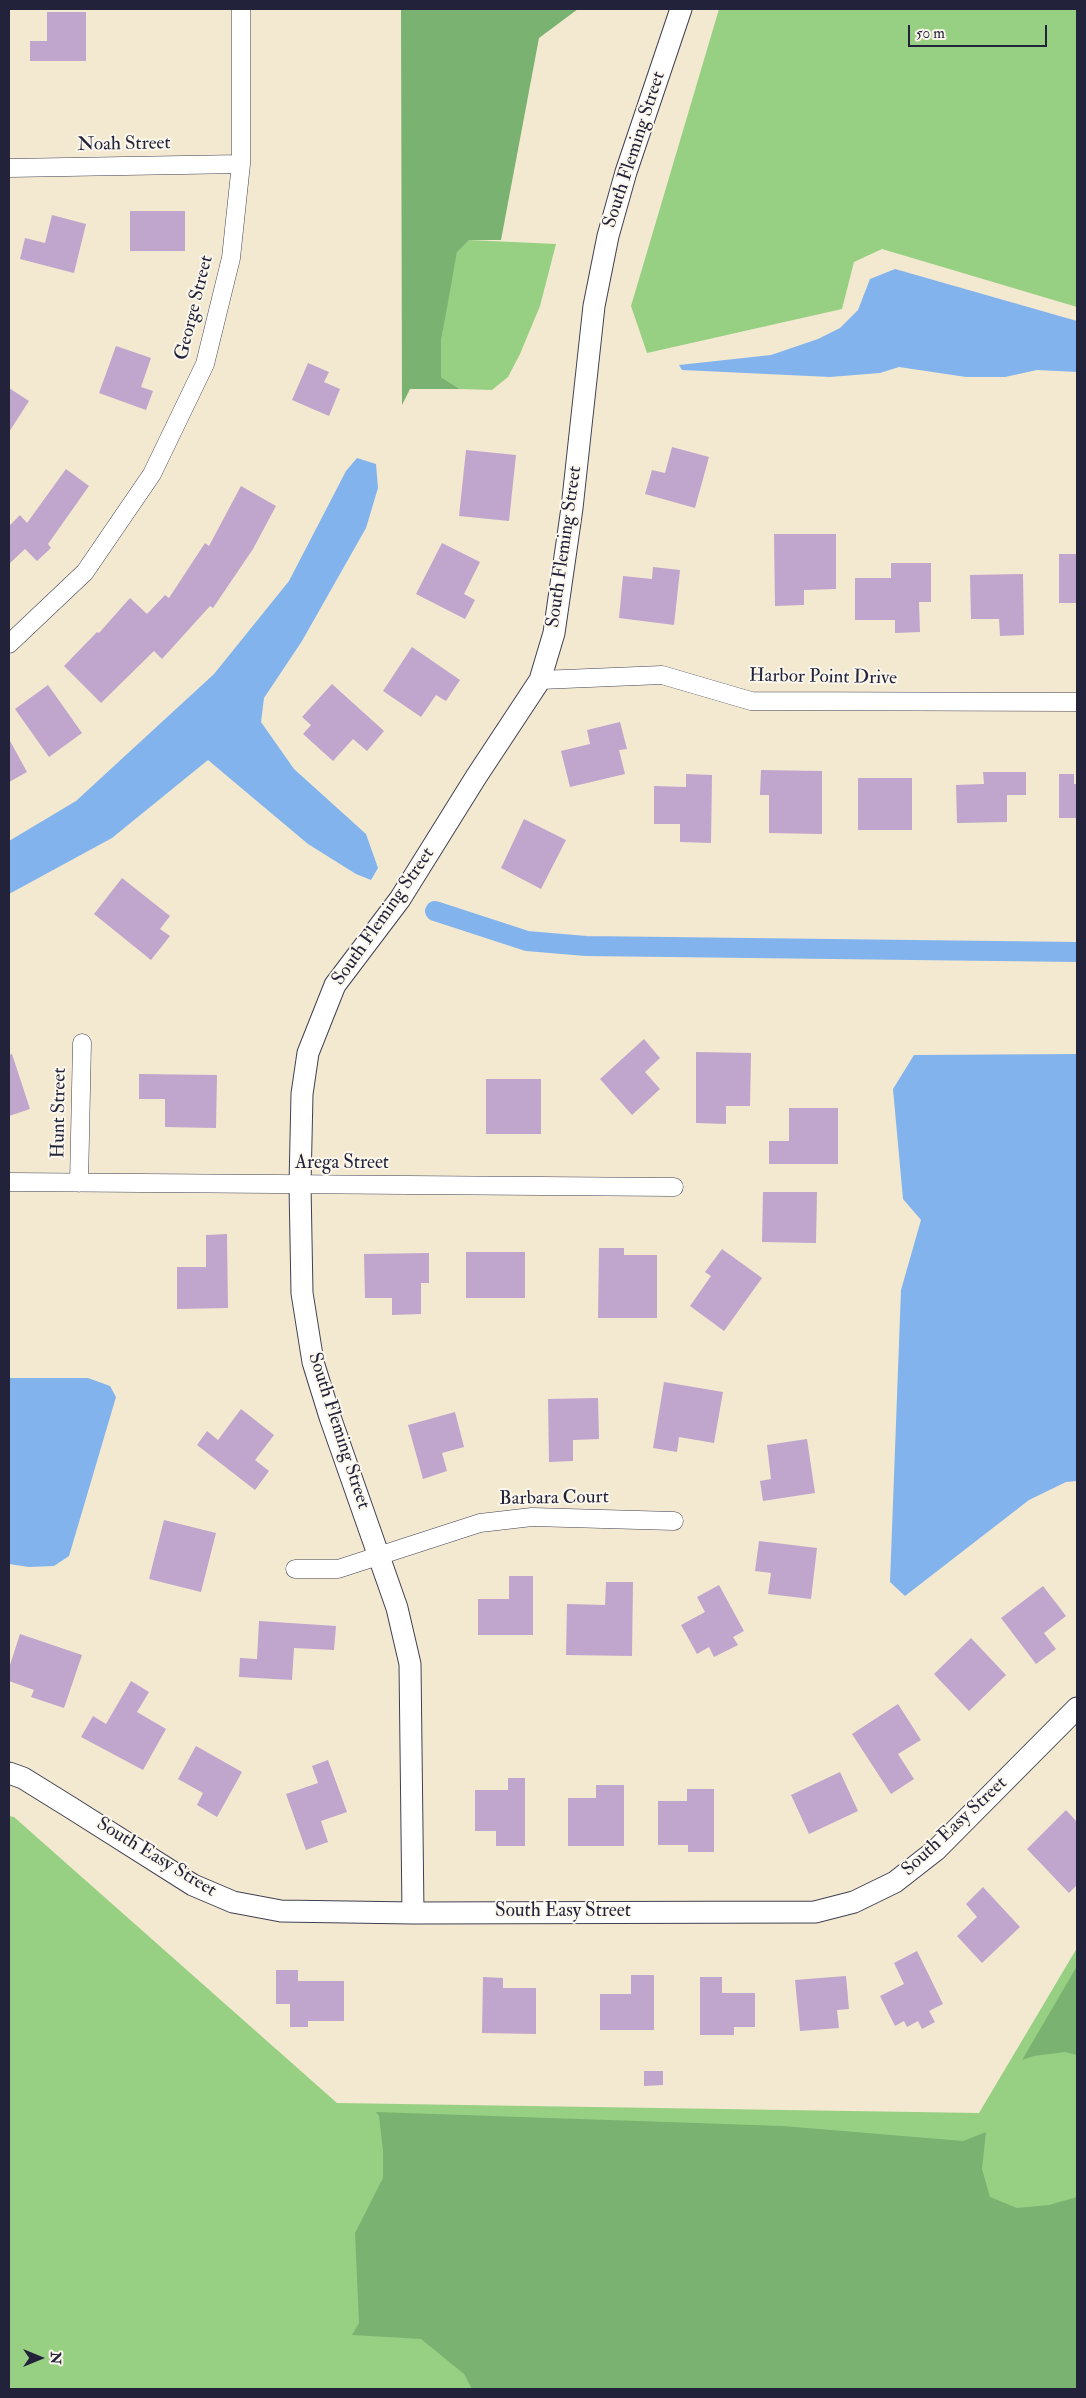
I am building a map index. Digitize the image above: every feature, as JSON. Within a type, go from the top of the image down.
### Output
[{"type":"street","name":"George Street","points":[[9,644],[85,572],[152,474],[204,364],[231,258],[240,164],[241,9]]},
{"type":"street","name":"South Fleming Street","points":[[413,1913],[410,1664],[397,1608],[330,1417],[313,1362],[302,1293],[300,1185],[302,1094],[308,1053],[335,985],[400,899],[476,777],[540,680],[554,633],[572,508],[594,306],[608,236],[626,172],[681,9]]},
{"type":"street","name":"Noah Street","points":[[9,168],[240,164]]},
{"type":"street","name":"Harbor Point Drive","points":[[540,680],[662,675],[751,701],[1077,702]]},
{"type":"street","name":"Hunt Street","points":[[79,1183],[82,1043]]},
{"type":"street","name":"Arega Street","points":[[9,1182],[674,1187]]},
{"type":"street","name":"Barbara Court","points":[[295,1568],[338,1568],[480,1523],[532,1517],[674,1522]]},
{"type":"street","name":"South Easy Street","points":[[9,1773],[23,1778],[74,1809],[193,1885],[232,1902],[281,1911],[413,1913],[815,1912],[854,1902],[895,1882],[936,1850],[1077,1708]]},
{"type":"green space","points":[[401,9],[578,9],[539,38],[501,240],[469,240],[457,252],[441,341],[441,377],[460,389],[410,389],[402,405]]},
{"type":"green space","points":[[719,9],[1077,9],[1077,307],[882,249],[854,262],[842,309],[647,353],[631,306]]},
{"type":"green space","points":[[469,240],[556,244],[540,306],[520,354],[508,377],[492,390],[460,389],[441,377],[441,341],[457,251]]},
{"type":"green space","points":[[9,1816],[14,1817],[337,2103],[979,2113],[1077,1948],[1077,2389],[9,2389]]},
{"type":"green space","points":[[1077,1966],[1077,2055],[1065,2052],[1034,2056],[1022,2060]]},
{"type":"green space","points":[[376,2112],[783,2126],[963,2141],[986,2132],[982,2169],[990,2197],[1017,2208],[1049,2205],[1077,2197],[1077,2389],[472,2389],[464,2374],[421,2339],[352,2335],[359,2323],[355,2233],[383,2178],[383,2151],[379,2116]]},
{"type":"water","points":[[895,269],[1077,321],[1077,372],[1037,370],[1005,377],[966,377],[899,367],[880,373],[830,377],[682,370],[679,365],[771,355],[818,339],[840,328],[858,310],[870,279]]},
{"type":"water","points":[[357,458],[376,464],[378,488],[366,528],[302,641],[264,698],[261,722],[294,769],[366,834],[378,868],[371,880],[356,874],[308,844],[208,760],[112,838],[9,894],[9,841],[76,801],[214,674],[289,581],[346,471]]},
{"type":"water","points":[[1077,1054],[1077,1481],[1066,1482],[1029,1500],[905,1596],[890,1582],[901,1290],[921,1220],[903,1199],[893,1089],[914,1055]]},
{"type":"water","points":[[9,1378],[88,1378],[110,1386],[116,1397],[69,1556],[54,1566],[29,1567],[9,1564]]},
{"type":"building","points":[[47,12],[86,12],[86,61],[30,61],[30,41],[47,41]]},
{"type":"building","points":[[130,211],[185,211],[185,251],[130,251]]},
{"type":"building","points":[[52,215],[86,224],[74,273],[20,259],[25,238],[45,243]]},
{"type":"building","points":[[116,346],[151,358],[141,387],[153,391],[146,410],[99,393]]},
{"type":"building","points":[[308,363],[329,372],[324,382],[340,389],[329,416],[292,400]]},
{"type":"building","points":[[9,388],[29,401],[9,432]]},
{"type":"building","points":[[672,447],[709,457],[695,508],[645,494],[652,470],[665,473]]},
{"type":"building","points":[[466,450],[516,455],[509,521],[459,516]]},
{"type":"building","points":[[66,469],[89,486],[48,544],[51,548],[37,561],[25,549],[9,564],[9,526],[20,515],[27,523]]},
{"type":"building","points":[[241,486],[276,506],[253,549],[213,608],[210,606],[162,659],[154,651],[101,703],[64,666],[97,632],[99,633],[130,598],[147,614],[165,595],[169,598],[205,543],[209,546]]},
{"type":"building","points":[[774,534],[836,534],[836,589],[804,590],[804,605],[775,606]]},
{"type":"building","points":[[442,543],[480,562],[464,594],[475,600],[465,619],[416,594]]},
{"type":"building","points":[[1059,554],[1077,554],[1077,603],[1059,603]]},
{"type":"building","points":[[891,563],[931,563],[931,602],[919,602],[920,632],[895,633],[895,620],[855,620],[855,578],[891,578]]},
{"type":"building","points":[[653,567],[680,570],[674,625],[619,618],[623,576],[652,579]]},
{"type":"building","points":[[1023,574],[1024,635],[1000,636],[999,619],[971,619],[970,575]]},
{"type":"building","points":[[412,647],[460,680],[446,701],[436,695],[421,717],[383,691]]},
{"type":"building","points":[[332,684],[384,731],[367,751],[353,739],[333,761],[303,734],[311,725],[302,717]]},
{"type":"building","points":[[48,685],[82,733],[49,757],[15,709]]},
{"type":"building","points":[[620,722],[627,749],[619,750],[625,774],[570,787],[561,751],[590,744],[587,730]]},
{"type":"building","points":[[9,739],[27,772],[9,782]]},
{"type":"building","points":[[761,770],[822,771],[822,834],[769,833],[769,795],[760,795]]},
{"type":"building","points":[[983,772],[1026,772],[1026,795],[1007,795],[1007,822],[957,823],[956,785],[984,784]]},
{"type":"building","points":[[686,774],[712,775],[711,843],[680,842],[680,824],[654,824],[654,786],[686,787]]},
{"type":"building","points":[[1059,774],[1074,774],[1074,784],[1077,784],[1077,818],[1059,818]]},
{"type":"building","points":[[858,778],[912,778],[912,830],[858,830]]},
{"type":"building","points":[[524,819],[566,840],[541,889],[501,868]]},
{"type":"building","points":[[122,878],[170,916],[160,929],[170,936],[151,960],[94,914]]},
{"type":"building","points":[[644,1039],[660,1058],[645,1072],[660,1089],[632,1115],[600,1079]]},
{"type":"building","points":[[696,1052],[751,1053],[750,1106],[726,1106],[726,1124],[696,1123]]},
{"type":"building","points":[[12,1054],[30,1109],[9,1116],[9,1055]]},
{"type":"building","points":[[139,1074],[217,1075],[216,1128],[165,1127],[165,1099],[139,1099]]},
{"type":"building","points":[[486,1079],[541,1079],[541,1134],[486,1134]]},
{"type":"building","points":[[789,1108],[838,1108],[838,1164],[769,1164],[769,1141],[789,1141]]},
{"type":"building","points":[[763,1192],[817,1192],[816,1243],[762,1242]]},
{"type":"building","points":[[227,1234],[228,1308],[177,1309],[177,1267],[206,1267],[206,1235]]},
{"type":"building","points":[[599,1248],[624,1248],[624,1255],[657,1255],[657,1318],[598,1318]]},
{"type":"building","points":[[722,1249],[762,1278],[724,1331],[690,1306],[711,1276],[705,1272]]},
{"type":"building","points":[[466,1252],[525,1252],[525,1298],[466,1298]]},
{"type":"building","points":[[429,1253],[429,1283],[421,1283],[421,1314],[392,1315],[392,1298],[365,1298],[364,1254]]},
{"type":"building","points":[[664,1382],[723,1392],[714,1443],[679,1437],[677,1452],[653,1448]]},
{"type":"building","points":[[598,1398],[599,1439],[573,1440],[573,1461],[549,1462],[548,1399]]},
{"type":"building","points":[[241,1409],[274,1435],[255,1460],[269,1471],[255,1490],[197,1445],[207,1431],[218,1440]]},
{"type":"building","points":[[455,1412],[464,1447],[442,1453],[447,1471],[423,1479],[408,1425]]},
{"type":"building","points":[[807,1439],[815,1493],[763,1501],[760,1481],[771,1479],[767,1445]]},
{"type":"building","points":[[164,1520],[216,1533],[201,1592],[149,1579]]},
{"type":"building","points":[[759,1541],[817,1548],[811,1599],[768,1594],[771,1573],[755,1571]]},
{"type":"building","points":[[509,1576],[533,1576],[533,1635],[478,1635],[478,1599],[509,1599]]},
{"type":"building","points":[[606,1582],[633,1582],[632,1656],[566,1655],[567,1604],[605,1605]]},
{"type":"building","points":[[719,1585],[744,1631],[733,1637],[738,1645],[714,1657],[709,1647],[697,1654],[681,1625],[705,1612],[697,1597]]},
{"type":"building","points":[[1043,1586],[1066,1616],[1044,1633],[1056,1649],[1036,1664],[1001,1618]]},
{"type":"building","points":[[259,1621],[336,1626],[334,1650],[294,1648],[292,1680],[239,1677],[240,1658],[257,1659]]},
{"type":"building","points":[[20,1634],[82,1655],[64,1708],[31,1697],[34,1690],[9,1681],[9,1668]]},
{"type":"building","points":[[971,1638],[1006,1675],[969,1711],[934,1674]]},
{"type":"building","points":[[131,1681],[149,1692],[137,1712],[166,1729],[143,1770],[81,1737],[93,1716],[106,1724]]},
{"type":"building","points":[[898,1704],[921,1740],[898,1754],[914,1779],[891,1794],[852,1734]]},
{"type":"building","points":[[196,1746],[242,1772],[217,1817],[197,1805],[203,1793],[178,1779]]},
{"type":"building","points":[[328,1760],[347,1812],[321,1821],[328,1842],[306,1850],[286,1794],[318,1783],[312,1766]]},
{"type":"building","points":[[840,1772],[858,1811],[809,1834],[791,1795]]},
{"type":"building","points":[[508,1778],[525,1778],[525,1846],[496,1846],[496,1831],[475,1831],[475,1790],[508,1790]]},
{"type":"building","points":[[596,1785],[624,1785],[624,1846],[568,1846],[568,1798],[596,1798]]},
{"type":"building","points":[[687,1789],[714,1789],[714,1852],[688,1852],[688,1845],[658,1845],[658,1801],[687,1801]]},
{"type":"building","points":[[1066,1810],[1077,1822],[1077,1885],[1069,1893],[1027,1849]]},
{"type":"building","points":[[983,1887],[1020,1927],[982,1963],[957,1936],[977,1917],[966,1904]]},
{"type":"building","points":[[917,1951],[943,2004],[929,2011],[935,2022],[922,2029],[918,2021],[907,2027],[904,2021],[895,2026],[880,1996],[904,1984],[894,1963]]},
{"type":"building","points":[[276,1970],[298,1970],[298,1981],[344,1981],[344,2021],[308,2021],[308,2027],[290,2027],[290,2004],[276,2004]]},
{"type":"building","points":[[631,1975],[654,1975],[654,2030],[600,2030],[600,1994],[631,1994]]},
{"type":"building","points":[[846,1976],[849,2009],[837,2010],[839,2028],[800,2031],[795,1980]]},
{"type":"building","points":[[483,1977],[503,1978],[503,1988],[536,1988],[536,2034],[482,2033]]},
{"type":"building","points":[[700,1977],[722,1977],[722,1993],[755,1993],[755,2027],[734,2027],[734,2035],[700,2035]]},
{"type":"building","points":[[644,2071],[663,2071],[663,2085],[644,2086]]},
{"type":"waterway","points":[[435,911],[527,941],[586,946],[1077,952]]}]
